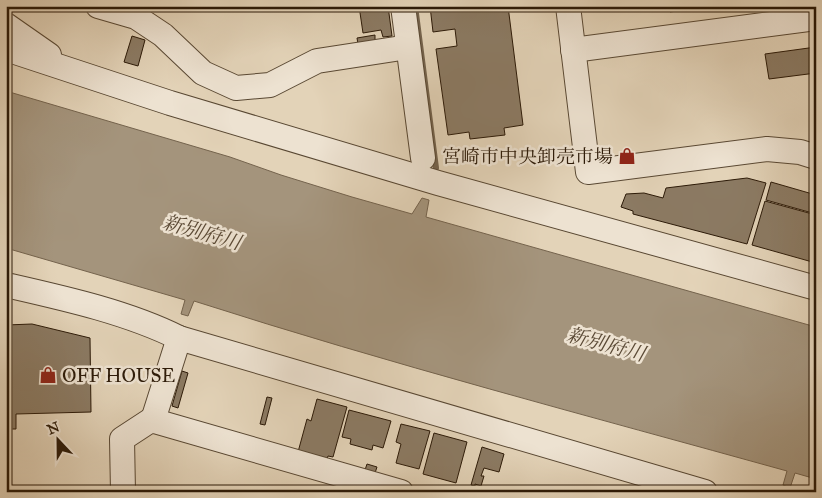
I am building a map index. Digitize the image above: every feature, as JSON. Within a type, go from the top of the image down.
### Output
[{"type":"street","points":[[98,6],[136,17],[163,35],[203,73],[236,88],[270,85],[318,61],[408,47]]},
{"type":"street","points":[[403,6],[423,158]]},
{"type":"street","points":[[568,6],[588,172],[767,149],[800,152],[816,156]]},
{"type":"street","points":[[573,50],[816,18]]},
{"type":"street","points":[[6,25],[52,57],[58,65]]},
{"type":"street","points":[[6,49],[170,104],[419,178],[816,288]]},
{"type":"street","points":[[6,285],[58,297],[154,325],[179,338],[705,492]]},
{"type":"street","points":[[153,420],[179,338]]},
{"type":"street","points":[[123,492],[122,439],[151,420],[401,492]]},
{"type":"water","points":[[6,91],[230,157],[281,175],[412,214],[422,198],[429,200],[426,217],[816,327],[816,479],[795,473],[790,488],[783,485],[787,471],[416,368],[194,301],[188,316],[181,314],[185,300],[6,248]]},
{"type":"building","points":[[359,6],[388,6],[392,36],[383,37],[381,30],[363,33]]},
{"type":"building","points":[[430,6],[508,6],[523,125],[504,128],[505,135],[470,139],[469,132],[448,135],[436,49],[457,46],[455,29],[433,32]]},
{"type":"building","points":[[669,6],[714,6],[670,12]]},
{"type":"building","points":[[375,35],[375,42],[358,44],[357,38]]},
{"type":"building","points":[[132,36],[145,40],[138,66],[124,62]]},
{"type":"building","points":[[816,47],[816,73],[769,79],[765,54]]},
{"type":"building","points":[[747,178],[766,183],[747,244],[633,214],[633,211],[621,207],[626,194],[644,193],[663,198],[666,188]]},
{"type":"building","points":[[771,182],[816,195],[816,214],[766,200]]},
{"type":"building","points":[[765,201],[816,215],[816,263],[752,245]]},
{"type":"building","name":"OFF HOUSE","points":[[32,324],[90,338],[91,412],[16,414],[16,429],[6,429],[6,325]]},
{"type":"building","points":[[182,371],[188,373],[178,408],[172,406]]},
{"type":"building","points":[[267,397],[272,398],[265,425],[260,424]]},
{"type":"building","points":[[317,399],[347,407],[333,457],[328,456],[327,459],[298,452],[307,419],[311,421]]},
{"type":"building","points":[[349,410],[391,421],[383,448],[373,445],[372,450],[350,444],[351,439],[342,437]]},
{"type":"building","points":[[401,424],[430,431],[419,469],[396,463],[401,444],[396,442]]},
{"type":"building","points":[[434,433],[467,442],[456,483],[423,474]]},
{"type":"building","points":[[482,447],[504,454],[499,472],[484,468],[481,476],[484,476],[481,486],[475,484],[475,486],[471,485]]},
{"type":"building","points":[[367,464],[377,467],[375,473],[365,470]]},
{"type":"building","points":[[337,486],[357,492],[335,492]]},
{"type":"waterway","name":"新別府川","points":[[415,6],[436,168]]},
{"type":"place","name":"宮崎市中央卸売市場","points":[[627,156]]},
{"type":"place","name":"OFF HOUSE","points":[[48,375]]}]
